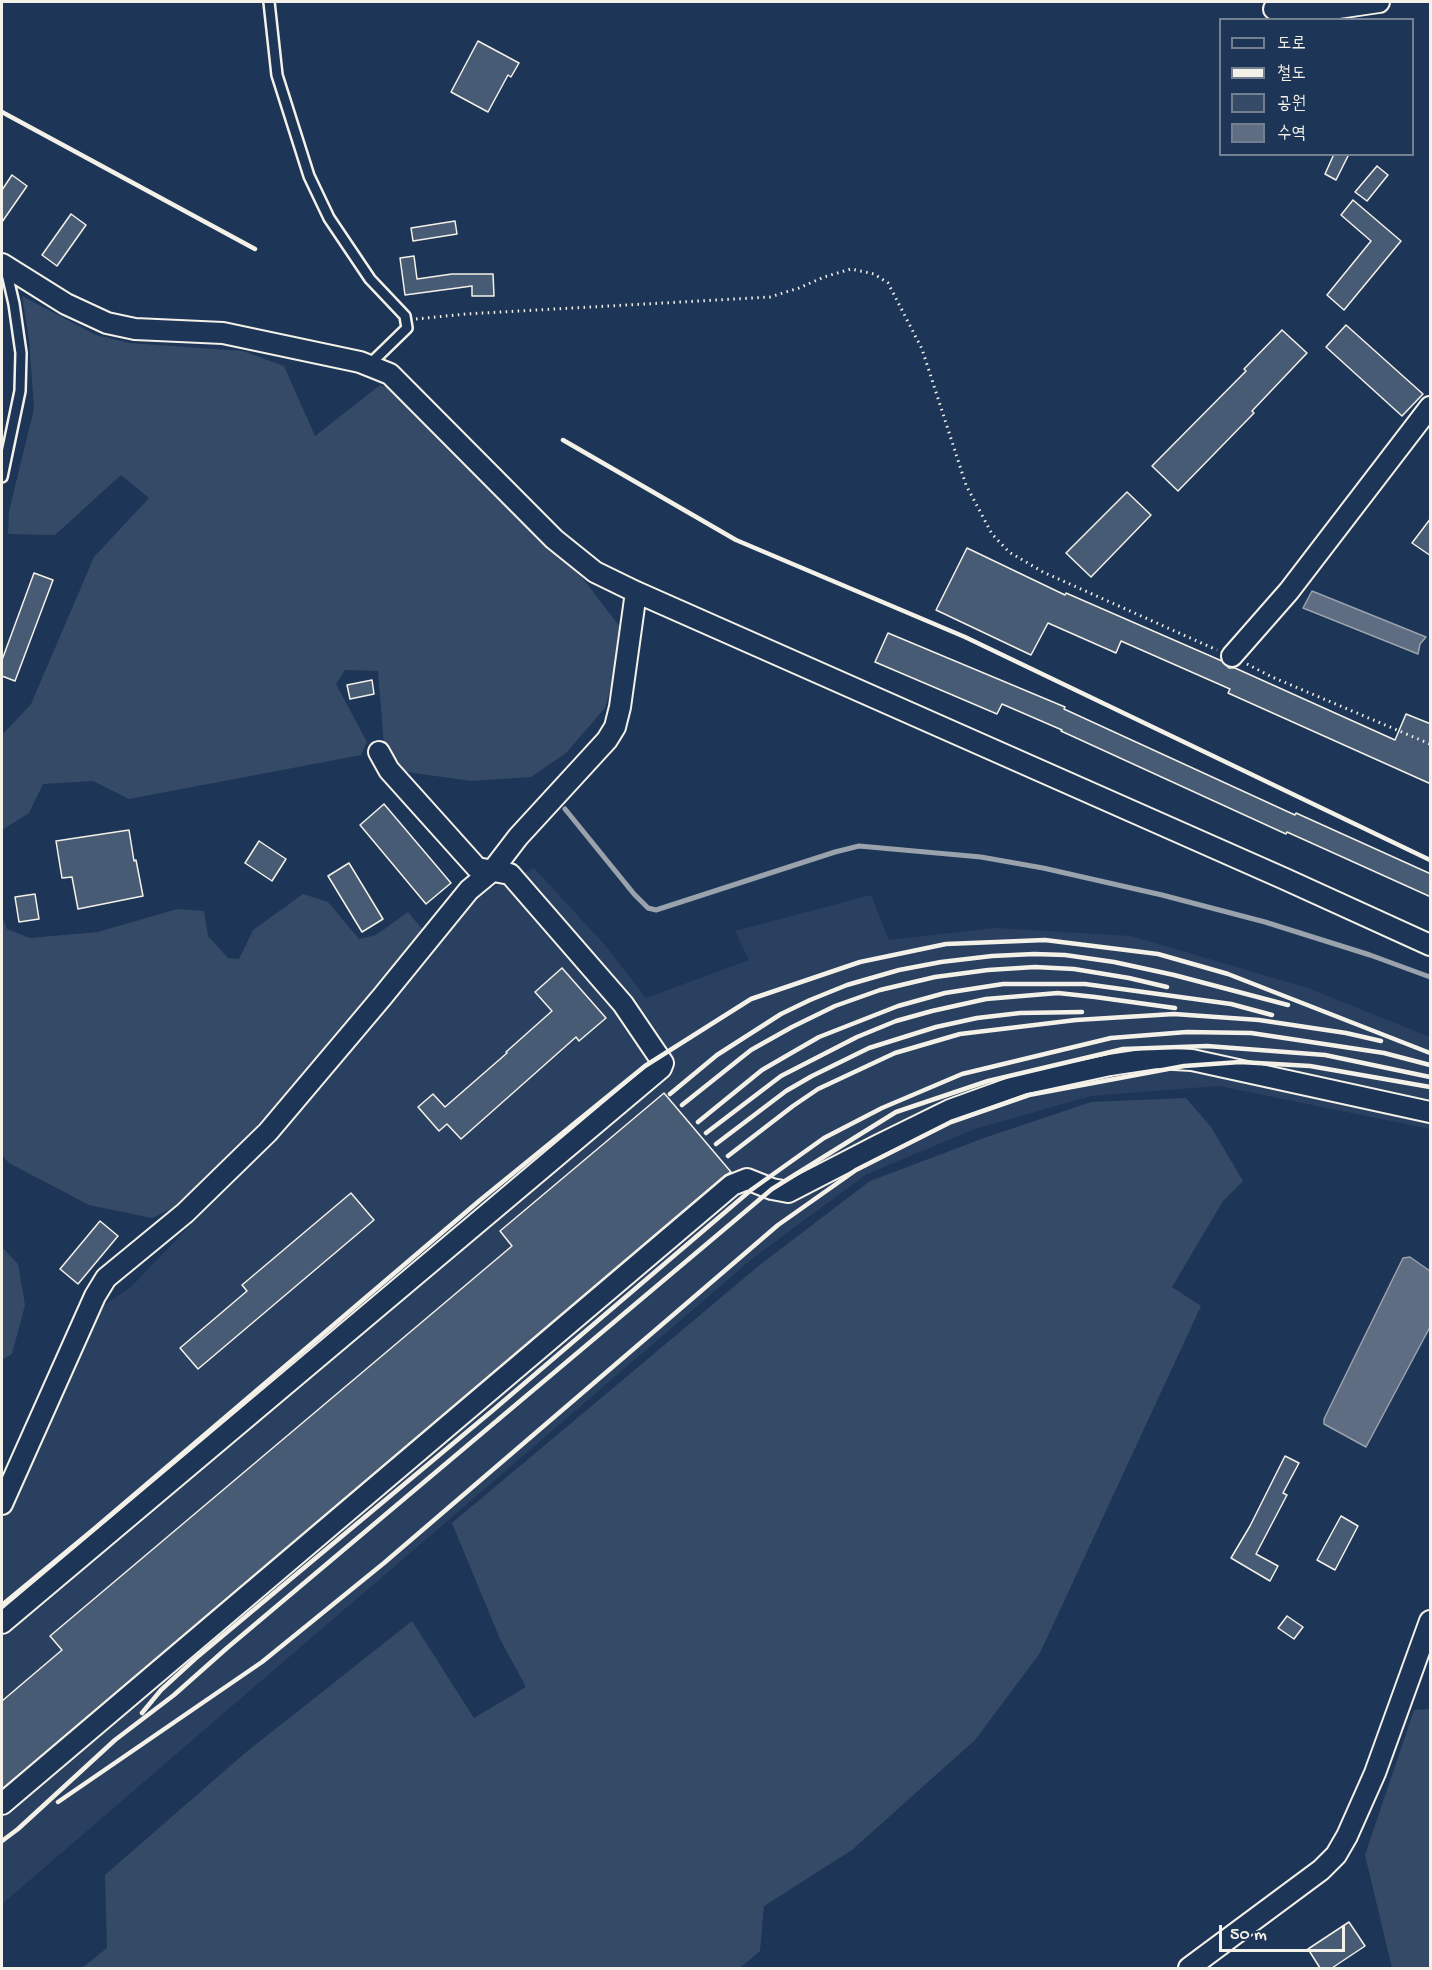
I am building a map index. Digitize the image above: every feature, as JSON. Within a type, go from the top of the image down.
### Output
[{"type":"street","points":[[1274,9],[1338,8],[1379,2]]},
{"type":"street","points":[[4,265],[66,304],[107,323],[135,329],[223,333],[308,350],[369,365],[390,374],[554,539],[595,572],[1431,945]]},
{"type":"street","points":[[1232,656],[1289,591],[1431,407]]},
{"type":"street","points":[[2,1504],[91,1306],[106,1278],[185,1214],[268,1132],[469,890],[492,870],[518,837],[608,740],[615,727],[620,707],[636,592]]},
{"type":"street","points":[[2,1623],[661,1068],[663,1063],[623,1004],[510,874],[477,868],[389,770],[379,752]]},
{"type":"street","points":[[2,1804],[732,1185],[747,1179],[771,1189],[788,1192],[950,1110],[1022,1084],[1110,1065],[1156,1058],[1202,1062],[1431,1113]]},
{"type":"street","points":[[1189,1968],[1321,1870],[1336,1855],[1375,1773],[1431,1622]]},
{"type":"lane","points":[[269,2],[277,75],[309,176],[329,218],[370,279],[405,316],[407,328],[369,365]]},
{"type":"lane","points":[[2,477],[20,391],[21,353],[15,304],[4,265]]},
{"type":"path","points":[[406,321],[466,314],[770,297],[851,269],[874,274],[888,283],[922,349],[966,485],[992,534],[1009,552],[1043,572],[1232,656],[1272,677],[1431,744]]},
{"type":"shaded area","points":[[534,868],[604,944],[646,998],[749,960],[735,931],[871,895],[889,940],[995,928],[1131,936],[1308,988],[1430,1037],[1430,1129],[1219,1086],[1091,1096],[975,1129],[867,1174],[753,1258],[2,1904],[2,1521],[103,1306],[132,1286],[275,1137],[477,895]]},
{"type":"green space","points":[[22,296],[96,335],[130,343],[243,351],[284,366],[315,436],[380,385],[398,390],[521,521],[578,572],[620,627],[617,666],[605,708],[566,753],[531,777],[471,781],[407,772],[394,765],[384,745],[378,671],[345,670],[336,684],[367,742],[361,755],[129,799],[93,781],[43,784],[29,813],[2,830],[2,735],[31,704],[94,557],[149,498],[121,475],[55,535],[8,534],[9,511],[34,409],[29,339]]},
{"type":"green space","points":[[303,894],[328,902],[359,939],[376,935],[408,912],[423,930],[257,1126],[183,1203],[152,1218],[89,1205],[9,1163],[2,1155],[2,916],[7,929],[30,938],[98,932],[177,909],[204,911],[208,936],[228,958],[239,959],[253,930]]},
{"type":"green space","points":[[1186,1098],[1211,1127],[1243,1181],[1223,1201],[1172,1287],[1201,1306],[1040,1653],[975,1740],[852,1850],[764,1906],[760,1951],[740,1968],[82,1968],[107,1948],[105,1875],[245,1753],[412,1621],[474,1718],[526,1687],[500,1639],[452,1523],[761,1264],[870,1181],[984,1138],[1091,1102]]},
{"type":"green space","points":[[2,1247],[18,1264],[25,1305],[12,1354],[2,1360]]},
{"type":"green space","points":[[1430,1709],[1430,1968],[1392,1968],[1365,1855],[1414,1710]]},
{"type":"water","points":[[1312,591],[1426,637],[1420,644],[1418,654],[1303,608]]},
{"type":"water","points":[[1410,1257],[1430,1271],[1430,1327],[1366,1447],[1324,1424],[1324,1419],[1403,1258]]},
{"type":"building","points":[[478,41],[519,63],[511,77],[508,75],[488,112],[451,92]]},
{"type":"building","points":[[1333,156],[1348,156],[1336,180],[1325,174]]},
{"type":"building","points":[[1377,166],[1388,175],[1367,201],[1355,192]]},
{"type":"building","points":[[12,175],[27,186],[2,222],[2,190]]},
{"type":"building","points":[[1353,200],[1401,241],[1344,310],[1327,295],[1371,241],[1341,215]]},
{"type":"building","points":[[71,214],[86,225],[57,266],[42,255]]},
{"type":"building","points":[[455,221],[457,234],[413,241],[411,228]]},
{"type":"building","points":[[414,256],[417,279],[452,274],[493,274],[494,296],[472,296],[472,286],[405,295],[400,258]]},
{"type":"building","points":[[1346,325],[1423,394],[1402,416],[1326,347]]},
{"type":"building","points":[[1282,330],[1307,353],[1252,411],[1254,413],[1178,491],[1152,466],[1246,371],[1244,369]]},
{"type":"building","points":[[1127,492],[1151,515],[1091,577],[1066,553]]},
{"type":"building","points":[[1431,518],[1431,556],[1412,543]]},
{"type":"building","points":[[967,548],[1065,595],[1066,593],[1222,661],[1229,668],[1235,668],[1395,740],[1406,714],[1431,724],[1431,784],[1228,693],[1230,689],[1121,641],[1116,653],[1048,623],[1031,655],[936,610]]},
{"type":"building","points":[[34,573],[53,580],[15,681],[2,676],[2,660]]},
{"type":"building","points":[[888,633],[1065,707],[1064,709],[1295,815],[1296,813],[1431,874],[1431,897],[1287,832],[1286,834],[1002,704],[997,714],[875,662]]},
{"type":"building","points":[[372,680],[374,694],[350,699],[347,685]]},
{"type":"building","points":[[384,804],[451,883],[426,904],[360,825]]},
{"type":"building","points":[[129,830],[143,896],[78,909],[72,877],[62,878],[56,841]]},
{"type":"building","points":[[259,841],[286,859],[272,881],[245,863]]},
{"type":"building","points":[[349,863],[383,919],[362,932],[328,876]]},
{"type":"building","points":[[35,894],[39,919],[19,922],[15,897]]},
{"type":"building","points":[[562,968],[606,1018],[579,1041],[576,1037],[461,1139],[447,1124],[439,1131],[418,1107],[433,1094],[445,1107],[552,1011],[535,992]]},
{"type":"building","points":[[664,1093],[731,1172],[2,1789],[2,1701],[62,1650],[50,1636],[512,1246],[500,1231]]},
{"type":"building","points":[[351,1193],[374,1220],[198,1369],[180,1348],[247,1291],[242,1285]]},
{"type":"building","points":[[100,1221],[118,1236],[78,1284],[60,1269]]},
{"type":"building","points":[[1285,1456],[1299,1463],[1283,1493],[1287,1495],[1256,1554],[1278,1566],[1270,1581],[1231,1558],[1250,1526]]},
{"type":"building","points":[[1341,1516],[1358,1526],[1335,1570],[1317,1560]]},
{"type":"building","points":[[1287,1616],[1303,1627],[1294,1639],[1278,1628]]},
{"type":"building","points":[[1349,1922],[1365,1946],[1332,1968],[1320,1968],[1308,1949]]},
{"type":"waterway","points":[[565,809],[634,894],[648,908],[656,910],[859,846],[981,857],[1043,868],[1162,895],[1265,922],[1370,955],[1430,977]]},
{"type":"railway","points":[[2,112],[255,249]]},
{"type":"railway","points":[[563,440],[736,540],[965,637],[1430,860]]},
{"type":"railway","points":[[2,1605],[479,1201],[645,1066],[751,999],[860,962],[946,944],[1045,940],[1158,954],[1228,974],[1430,1053]]},
{"type":"railway","points":[[670,1094],[717,1055],[781,1014],[847,985],[899,970],[941,962],[992,956],[1065,955],[1114,962],[1174,975],[1288,1005]]},
{"type":"railway","points":[[682,1105],[751,1050],[835,1006],[880,990],[935,977],[1035,967],[1074,969],[1167,987]]},
{"type":"railway","points":[[698,1122],[762,1070],[819,1037],[898,1006],[945,993],[1003,984],[1085,984],[1231,1004],[1272,1015]]},
{"type":"railway","points":[[706,1133],[781,1076],[857,1037],[896,1021],[932,1011],[986,999],[1058,993],[1175,1008]]},
{"type":"railway","points":[[716,1144],[786,1091],[869,1048],[936,1027],[977,1018],[1020,1013],[1082,1012]]},
{"type":"railway","points":[[728,1156],[818,1089],[895,1053],[960,1034],[1076,1020],[1174,1014],[1259,1020],[1346,1033],[1381,1041]]},
{"type":"railway","points":[[142,1713],[161,1690],[196,1658],[492,1411],[751,1190],[824,1138],[882,1108],[962,1074],[1111,1038],[1187,1032],[1251,1033],[1384,1053],[1430,1065]]},
{"type":"railway","points":[[2,1841],[115,1740],[174,1695],[772,1189],[896,1112],[988,1081],[1123,1049],[1207,1046],[1325,1055],[1430,1077]]},
{"type":"railway","points":[[58,1802],[262,1662],[384,1563],[778,1225],[856,1170],[951,1122],[1029,1095],[1184,1066],[1240,1062],[1310,1066],[1430,1087]]}]
